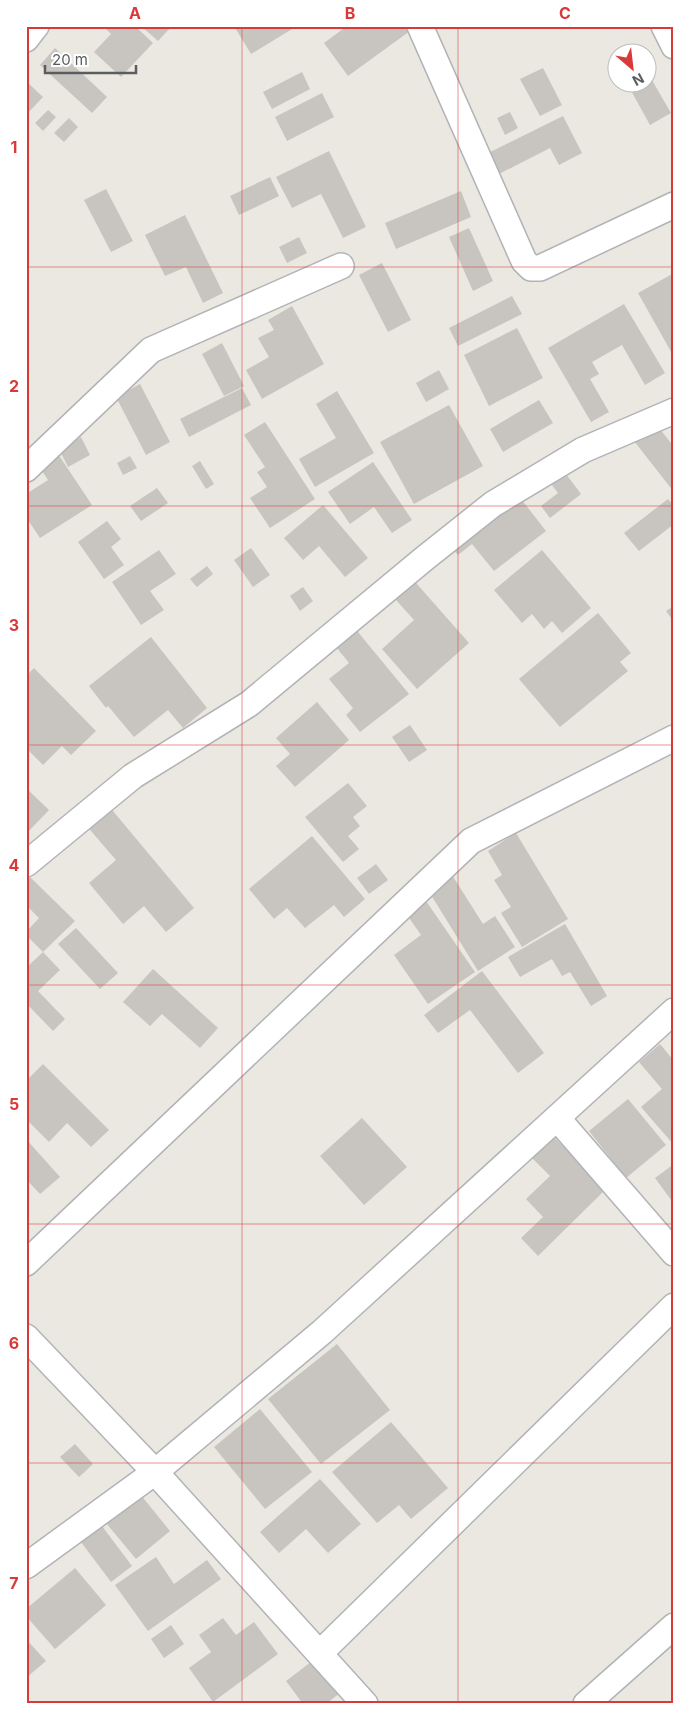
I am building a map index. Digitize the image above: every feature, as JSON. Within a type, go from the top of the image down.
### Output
[{"type":"street","points":[[26,38],[36,26]]},
{"type":"street","points":[[420,26],[524,261],[531,268],[540,268],[674,205]]},
{"type":"street","points":[[664,26],[674,46]]},
{"type":"street","points":[[26,468],[151,350],[341,266]]},
{"type":"street","points":[[26,864],[133,776],[250,704],[425,558],[493,504],[583,450],[674,411]]},
{"type":"street","points":[[26,1263],[471,840],[674,738]]},
{"type":"street","points":[[26,1566],[155,1472],[322,1332],[674,1011]]},
{"type":"street","points":[[557,1118],[674,1253]]},
{"type":"street","points":[[320,1653],[674,1306]]},
{"type":"street","points":[[26,1337],[155,1472],[364,1703]]},
{"type":"street","points":[[586,1704],[674,1626]]},
{"type":"building","points":[[103,26],[135,26],[153,43],[121,77],[94,52],[111,34]]},
{"type":"building","points":[[141,26],[172,26],[158,41]]},
{"type":"building","points":[[234,26],[297,26],[251,54]]},
{"type":"building","points":[[347,26],[375,26],[376,28],[378,26],[407,26],[410,31],[348,76],[324,43]]},
{"type":"building","points":[[55,48],[107,97],[92,113],[40,65]]},
{"type":"building","points":[[543,68],[562,105],[540,116],[520,79]]},
{"type":"building","points":[[302,72],[310,89],[272,109],[263,92]]},
{"type":"building","points":[[26,81],[43,97],[26,115]]},
{"type":"building","points":[[658,91],[671,113],[650,125],[632,92]]},
{"type":"building","points":[[322,93],[334,117],[287,141],[275,117]]},
{"type":"building","points":[[48,110],[56,117],[43,131],[35,123]]},
{"type":"building","points":[[510,112],[518,128],[505,135],[497,118]]},
{"type":"building","points":[[563,116],[582,153],[559,165],[550,148],[495,176],[484,155]]},
{"type":"building","points":[[69,118],[78,127],[64,142],[54,133]]},
{"type":"building","points":[[329,151],[366,227],[343,238],[321,194],[292,208],[276,177]]},
{"type":"building","points":[[270,177],[279,196],[239,215],[230,196]]},
{"type":"building","points":[[106,189],[133,241],[111,252],[84,200]]},
{"type":"building","points":[[461,191],[471,217],[396,249],[385,223]]},
{"type":"building","points":[[185,215],[223,293],[203,303],[186,267],[165,276],[145,235]]},
{"type":"building","points":[[469,228],[493,281],[473,291],[449,237]]},
{"type":"building","points":[[299,237],[307,253],[287,263],[279,247]]},
{"type":"building","points":[[382,263],[411,320],[388,332],[359,275]]},
{"type":"building","points":[[674,273],[674,357],[638,293]]},
{"type":"building","points":[[512,296],[522,314],[458,346],[449,328]]},
{"type":"building","points":[[624,304],[665,373],[645,385],[622,345],[592,362],[599,374],[590,379],[609,412],[591,422],[548,348]]},
{"type":"building","points":[[292,306],[324,364],[262,399],[246,370],[269,357],[258,338],[274,330],[268,320]]},
{"type":"building","points":[[517,328],[543,378],[489,406],[464,355]]},
{"type":"building","points":[[222,343],[244,386],[224,396],[202,354]]},
{"type":"building","points":[[439,370],[449,389],[426,402],[416,383]]},
{"type":"building","points":[[140,384],[170,442],[146,455],[116,397]]},
{"type":"building","points":[[242,388],[251,405],[189,437],[180,419]]},
{"type":"building","points":[[337,391],[374,453],[315,487],[299,459],[336,438],[316,404]]},
{"type":"building","points":[[539,400],[553,423],[503,452],[490,429]]},
{"type":"building","points":[[449,405],[483,466],[414,504],[380,442]]},
{"type":"building","points":[[265,422],[315,499],[270,528],[250,498],[267,487],[257,472],[265,467],[244,435]]},
{"type":"building","points":[[656,424],[674,447],[674,492],[634,441]]},
{"type":"building","points":[[81,437],[90,455],[68,467],[59,449]]},
{"type":"building","points":[[56,451],[92,505],[40,538],[26,517],[26,494],[48,480],[37,463]]},
{"type":"building","points":[[130,456],[137,468],[123,475],[117,463]]},
{"type":"building","points":[[200,461],[214,484],[206,489],[192,466]]},
{"type":"building","points":[[373,462],[412,520],[392,533],[374,507],[350,524],[328,492]]},
{"type":"building","points":[[560,466],[581,494],[550,518],[541,506],[558,493],[546,477]]},
{"type":"building","points":[[157,488],[168,503],[141,521],[130,506]]},
{"type":"building","points":[[518,495],[546,531],[494,571],[472,544],[458,555],[451,547]]},
{"type":"building","points":[[668,499],[674,506],[674,524],[639,551],[624,533]]},
{"type":"building","points":[[323,505],[368,558],[345,577],[319,546],[303,560],[284,538]]},
{"type":"building","points":[[107,521],[121,539],[111,547],[124,565],[104,579],[78,542]]},
{"type":"building","points":[[251,548],[270,575],[253,587],[234,560]]},
{"type":"building","points":[[159,550],[176,574],[150,591],[164,610],[141,625],[112,582]]},
{"type":"building","points":[[542,550],[591,608],[562,633],[552,621],[544,629],[532,614],[522,623],[494,590]]},
{"type":"building","points":[[207,566],[213,574],[197,587],[190,579]]},
{"type":"building","points":[[409,575],[469,643],[417,689],[382,649],[414,620],[389,592]]},
{"type":"building","points":[[303,587],[313,601],[300,611],[290,596]]},
{"type":"building","points":[[674,606],[674,622],[666,611]]},
{"type":"building","points":[[598,613],[631,653],[620,662],[628,671],[560,727],[519,679]]},
{"type":"building","points":[[353,626],[409,694],[360,732],[346,715],[353,708],[329,679],[349,663],[332,642]]},
{"type":"building","points":[[151,637],[207,708],[183,728],[168,710],[134,737],[108,706],[106,708],[89,686]]},
{"type":"building","points":[[34,668],[96,731],[71,755],[62,746],[43,765],[26,748],[26,676]]},
{"type":"building","points":[[317,702],[349,740],[295,787],[276,766],[290,754],[276,738]]},
{"type":"building","points":[[410,725],[427,750],[409,762],[392,737]]},
{"type":"building","points":[[348,783],[367,806],[353,817],[360,826],[348,836],[359,849],[343,862],[305,817]]},
{"type":"building","points":[[26,788],[49,810],[26,834]]},
{"type":"building","points":[[108,805],[194,908],[166,932],[144,906],[123,924],[89,883],[116,860],[85,824]]},
{"type":"building","points":[[516,833],[568,919],[522,947],[501,913],[511,907],[494,880],[502,875],[488,851]]},
{"type":"building","points":[[312,836],[365,899],[344,917],[334,905],[305,928],[287,908],[274,919],[249,889]]},
{"type":"building","points":[[376,864],[388,880],[369,894],[357,878]]},
{"type":"building","points":[[452,875],[483,924],[495,916],[515,947],[478,971],[428,890]]},
{"type":"building","points":[[30,877],[75,921],[43,952],[26,935],[26,932],[39,918],[26,905],[26,881]]},
{"type":"building","points":[[426,901],[475,972],[428,1004],[394,955],[421,935],[407,915]]},
{"type":"building","points":[[565,924],[607,996],[591,1006],[570,972],[562,976],[552,959],[520,977],[508,957]]},
{"type":"building","points":[[76,928],[118,973],[100,989],[58,944]]},
{"type":"building","points":[[43,952],[60,970],[38,991],[65,1019],[53,1031],[26,1003],[26,968]]},
{"type":"building","points":[[153,969],[218,1028],[200,1048],[162,1014],[150,1026],[123,1002]]},
{"type":"building","points":[[482,971],[544,1053],[518,1073],[470,1010],[438,1033],[424,1015]]},
{"type":"building","points":[[660,1044],[674,1061],[674,1145],[641,1107],[662,1089],[639,1062]]},
{"type":"building","points":[[43,1064],[109,1130],[91,1147],[67,1123],[49,1142],[26,1119],[26,1081]]},
{"type":"building","points":[[628,1099],[666,1145],[626,1178],[589,1131]]},
{"type":"building","points":[[362,1118],[407,1167],[364,1205],[320,1156]]},
{"type":"building","points":[[546,1129],[606,1189],[538,1256],[521,1238],[543,1217],[526,1199],[550,1176],[524,1150]]},
{"type":"building","points":[[26,1139],[60,1177],[40,1194],[26,1179]]},
{"type":"building","points":[[674,1164],[674,1204],[655,1178]]},
{"type":"building","points":[[337,1344],[390,1410],[321,1464],[268,1399]]},
{"type":"building","points":[[260,1409],[312,1472],[265,1509],[214,1447]]},
{"type":"building","points":[[391,1422],[448,1488],[411,1519],[399,1505],[377,1523],[332,1472]]},
{"type":"building","points":[[75,1444],[93,1464],[79,1477],[60,1457]]},
{"type":"building","points":[[320,1479],[361,1524],[328,1553],[306,1529],[279,1553],[260,1532]]},
{"type":"building","points":[[136,1489],[170,1531],[136,1559],[101,1517]]},
{"type":"building","points":[[96,1518],[132,1566],[111,1582],[75,1534]]},
{"type":"building","points":[[156,1557],[174,1584],[207,1560],[221,1579],[148,1631],[115,1585]]},
{"type":"building","points":[[75,1568],[106,1605],[55,1649],[26,1616],[26,1609]]},
{"type":"building","points":[[223,1618],[236,1635],[254,1622],[278,1654],[213,1702],[189,1668],[211,1652],[199,1635]]},
{"type":"building","points":[[171,1625],[184,1644],[164,1658],[151,1639]]},
{"type":"building","points":[[26,1639],[46,1661],[26,1678]]},
{"type":"building","points":[[315,1659],[341,1692],[326,1704],[303,1704],[286,1681]]}]
